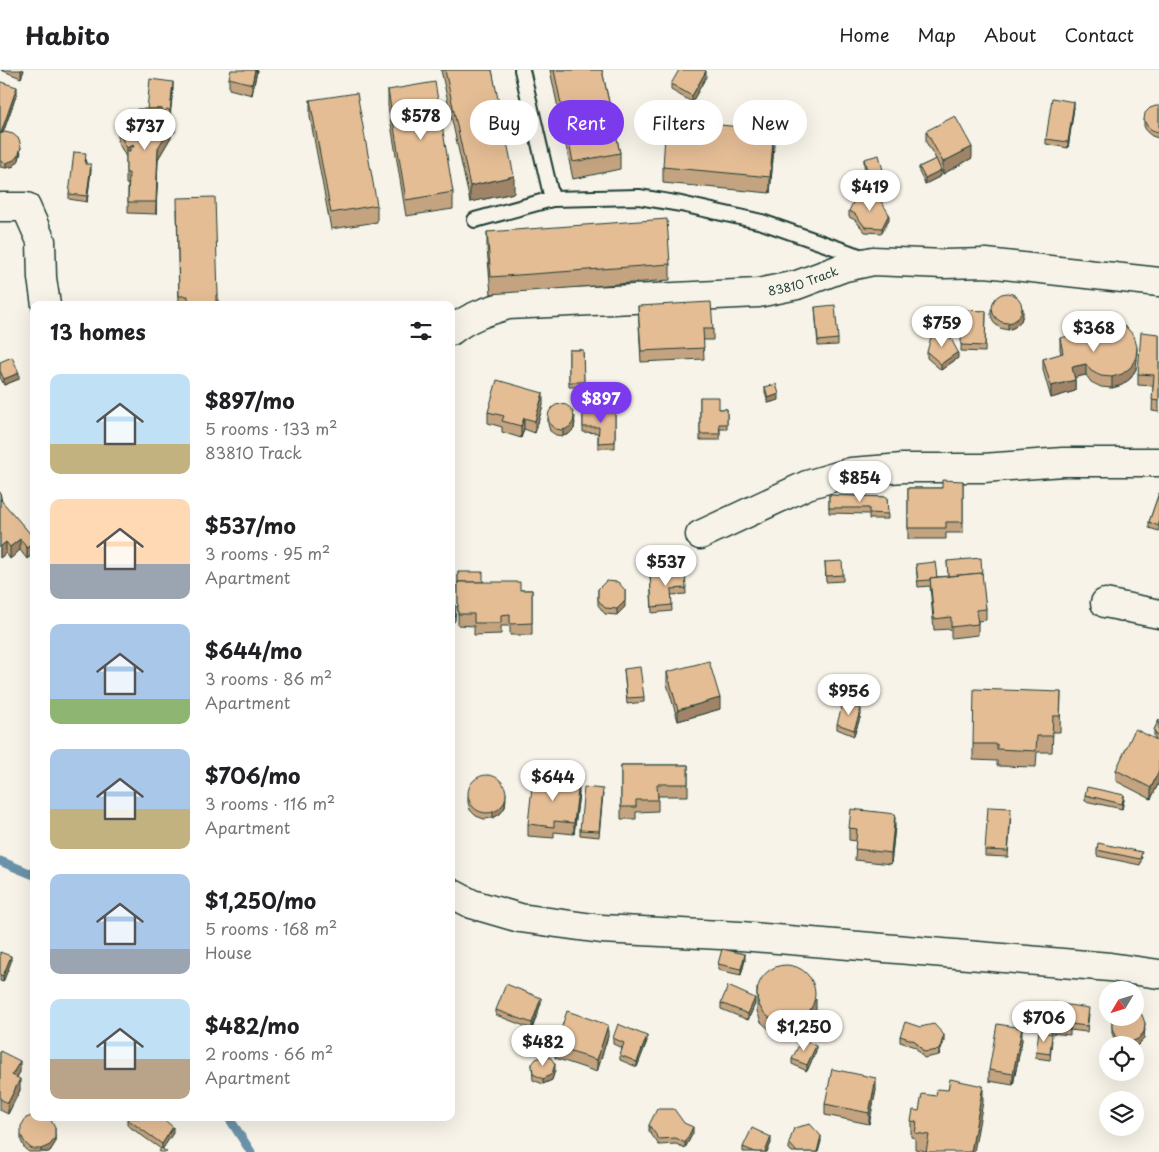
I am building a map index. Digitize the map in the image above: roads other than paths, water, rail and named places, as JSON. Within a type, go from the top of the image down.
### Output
[{"type":"street","points":[[0,207],[26,207],[40,241],[45,301]]},
{"type":"street","name":"83810 Track","points":[[455,328],[477,314],[508,305],[758,293],[797,285],[844,267],[873,261],[944,264],[986,263],[1159,282]]},
{"type":"street","points":[[700,535],[807,485],[851,472],[903,468],[983,468],[1064,462],[1159,462]]},
{"type":"street","points":[[1105,603],[1159,614]]},
{"type":"street","points":[[455,895],[472,904],[520,918],[601,929],[740,936],[1110,967],[1159,974]]},
{"type":"lane","points":[[522,70],[552,199]]},
{"type":"lane","points":[[475,220],[552,199],[639,198],[681,204],[762,222],[873,261]]},
{"type":"waterway","points":[[0,861],[30,873]]},
{"type":"waterway","points":[[231,1121],[251,1152]]}]
